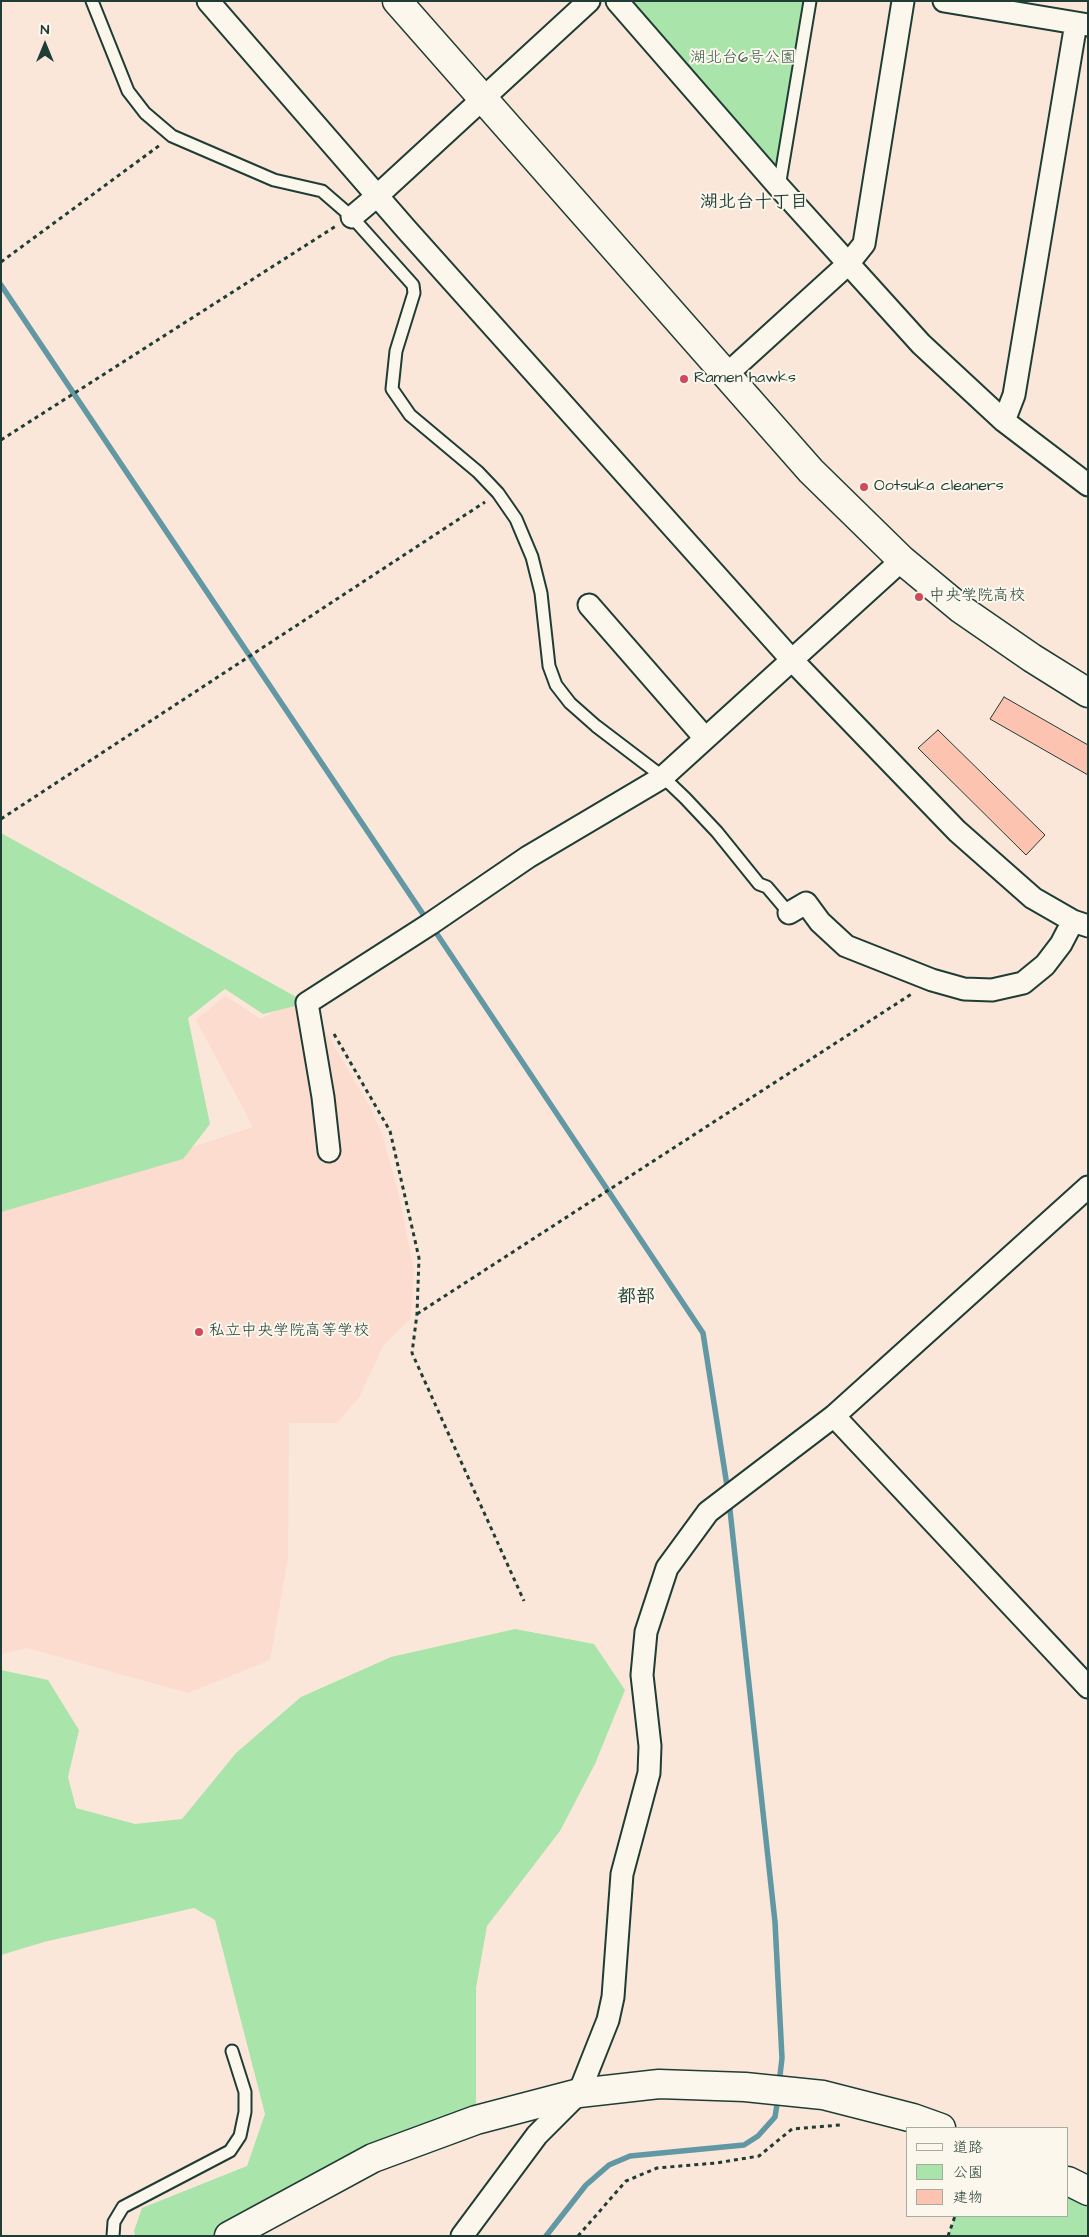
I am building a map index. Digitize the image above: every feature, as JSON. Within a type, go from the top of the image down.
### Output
[{"type":"street","points":[[208,1],[377,196],[791,659],[957,831],[1032,898],[1080,924],[1045,965],[1023,984],[992,990],[964,989],[932,980],[846,946],[820,922],[806,903],[788,913]]},
{"type":"street","points":[[397,1],[811,471],[902,560],[961,609],[1032,658],[1088,693]]},
{"type":"street","points":[[352,217],[589,1]]},
{"type":"street","points":[[617,1],[779,187],[921,344],[1004,421],[1088,485]]},
{"type":"street","points":[[726,375],[848,264],[864,244],[903,1]]},
{"type":"street","points":[[944,1],[1082,24],[1014,396],[1004,421]]},
{"type":"street","points":[[329,1151],[323,1097],[306,1003],[430,924],[528,857],[663,777],[902,560]]},
{"type":"street","points":[[588,605],[705,738]]},
{"type":"street","points":[[462,2236],[537,2135],[578,2092],[608,2020],[613,1997],[622,1874],[649,1774],[650,1746],[642,1675],[646,1632],[666,1568],[708,1512],[834,1416],[1088,1187]]},
{"type":"street","points":[[834,1416],[1088,1687]]},
{"type":"street","points":[[229,2236],[373,2158],[476,2120],[578,2092],[660,2084],[744,2087],[823,2095],[904,2115],[938,2127]]},
{"type":"street","points":[[1069,2182],[1088,2192]]},
{"type":"lane","points":[[92,1],[128,91],[146,113],[172,136],[274,180],[322,191],[352,217],[413,285],[414,293],[396,351],[392,389],[410,415],[478,472],[498,493],[516,519],[532,557],[541,593],[550,666],[556,685],[570,703],[596,726],[663,777],[716,832],[759,884],[767,887],[788,913]]},
{"type":"lane","points":[[779,187],[810,1]]},
{"type":"lane","points":[[113,2236],[114,2222],[123,2207],[230,2151],[240,2136],[245,2112],[245,2092],[232,2051]]},
{"type":"path","points":[[1,262],[172,136]]},
{"type":"path","points":[[1,440],[352,217]]},
{"type":"path","points":[[1,820],[498,493]]},
{"type":"path","points":[[417,1314],[932,980]]},
{"type":"path","points":[[332,1032],[390,1131],[419,1258],[417,1314],[412,1353],[524,1601]]},
{"type":"path","points":[[578,2236],[626,2181],[657,2168],[716,2163],[759,2156],[792,2129],[848,2124]]},
{"type":"path","points":[[948,2236],[955,2217]]},
{"type":"shaded area","name":"私立中央学院高等学校","points":[[304,995],[371,1109],[383,1137],[399,1196],[414,1270],[411,1318],[383,1346],[360,1396],[337,1423],[289,1423],[288,1558],[270,1660],[188,1693],[27,1648],[1,1654],[1,1211],[253,1127],[196,1020],[225,996],[261,1019]]},
{"type":"green space","name":"湖北台6号公園","points":[[617,1],[810,1],[779,187]]},
{"type":"green space","points":[[1,833],[307,1003],[263,1014],[225,989],[188,1018],[210,1124],[183,1159],[1,1212]]},
{"type":"green space","points":[[515,1629],[594,1644],[625,1690],[595,1764],[560,1831],[487,1926],[476,1988],[476,2120],[231,2236],[135,2236],[134,2231],[142,2208],[247,2166],[265,2114],[215,1920],[194,1908],[44,1942],[1,1955],[1,1670],[48,1680],[79,1730],[68,1777],[76,1808],[135,1824],[182,1819],[236,1753],[301,1697],[391,1657]]},
{"type":"green space","points":[[1069,2182],[1088,2191],[1088,2236],[948,2236],[955,2217],[1069,2217]]},
{"type":"building","points":[[1004,697],[1088,745],[1088,775],[990,719]]},
{"type":"building","points":[[938,730],[1045,835],[1026,855],[918,748]]},
{"type":"waterway","points":[[1,285],[427,920]]},
{"type":"waterway","points":[[433,928],[703,1333],[728,1492]]},
{"type":"waterway","points":[[729,1501],[775,1922],[782,2058],[779,2084]]},
{"type":"waterway","points":[[546,2236],[586,2185],[609,2165],[630,2156],[744,2145],[758,2136],[775,2117],[778,2098]]},
{"type":"place","name":"Ramen hawks","points":[[684,379]]},
{"type":"place","name":"Ootsuka cleaners","points":[[864,487]]},
{"type":"place","name":"中央学院高校","points":[[919,597]]},
{"type":"place","name":"私立中央学院高等学校","points":[[199,1332]]},
{"type":"district","name":"湖北台十丁目","points":[[754,203]]},
{"type":"district","name":"都部","points":[[636,1298]]}]
